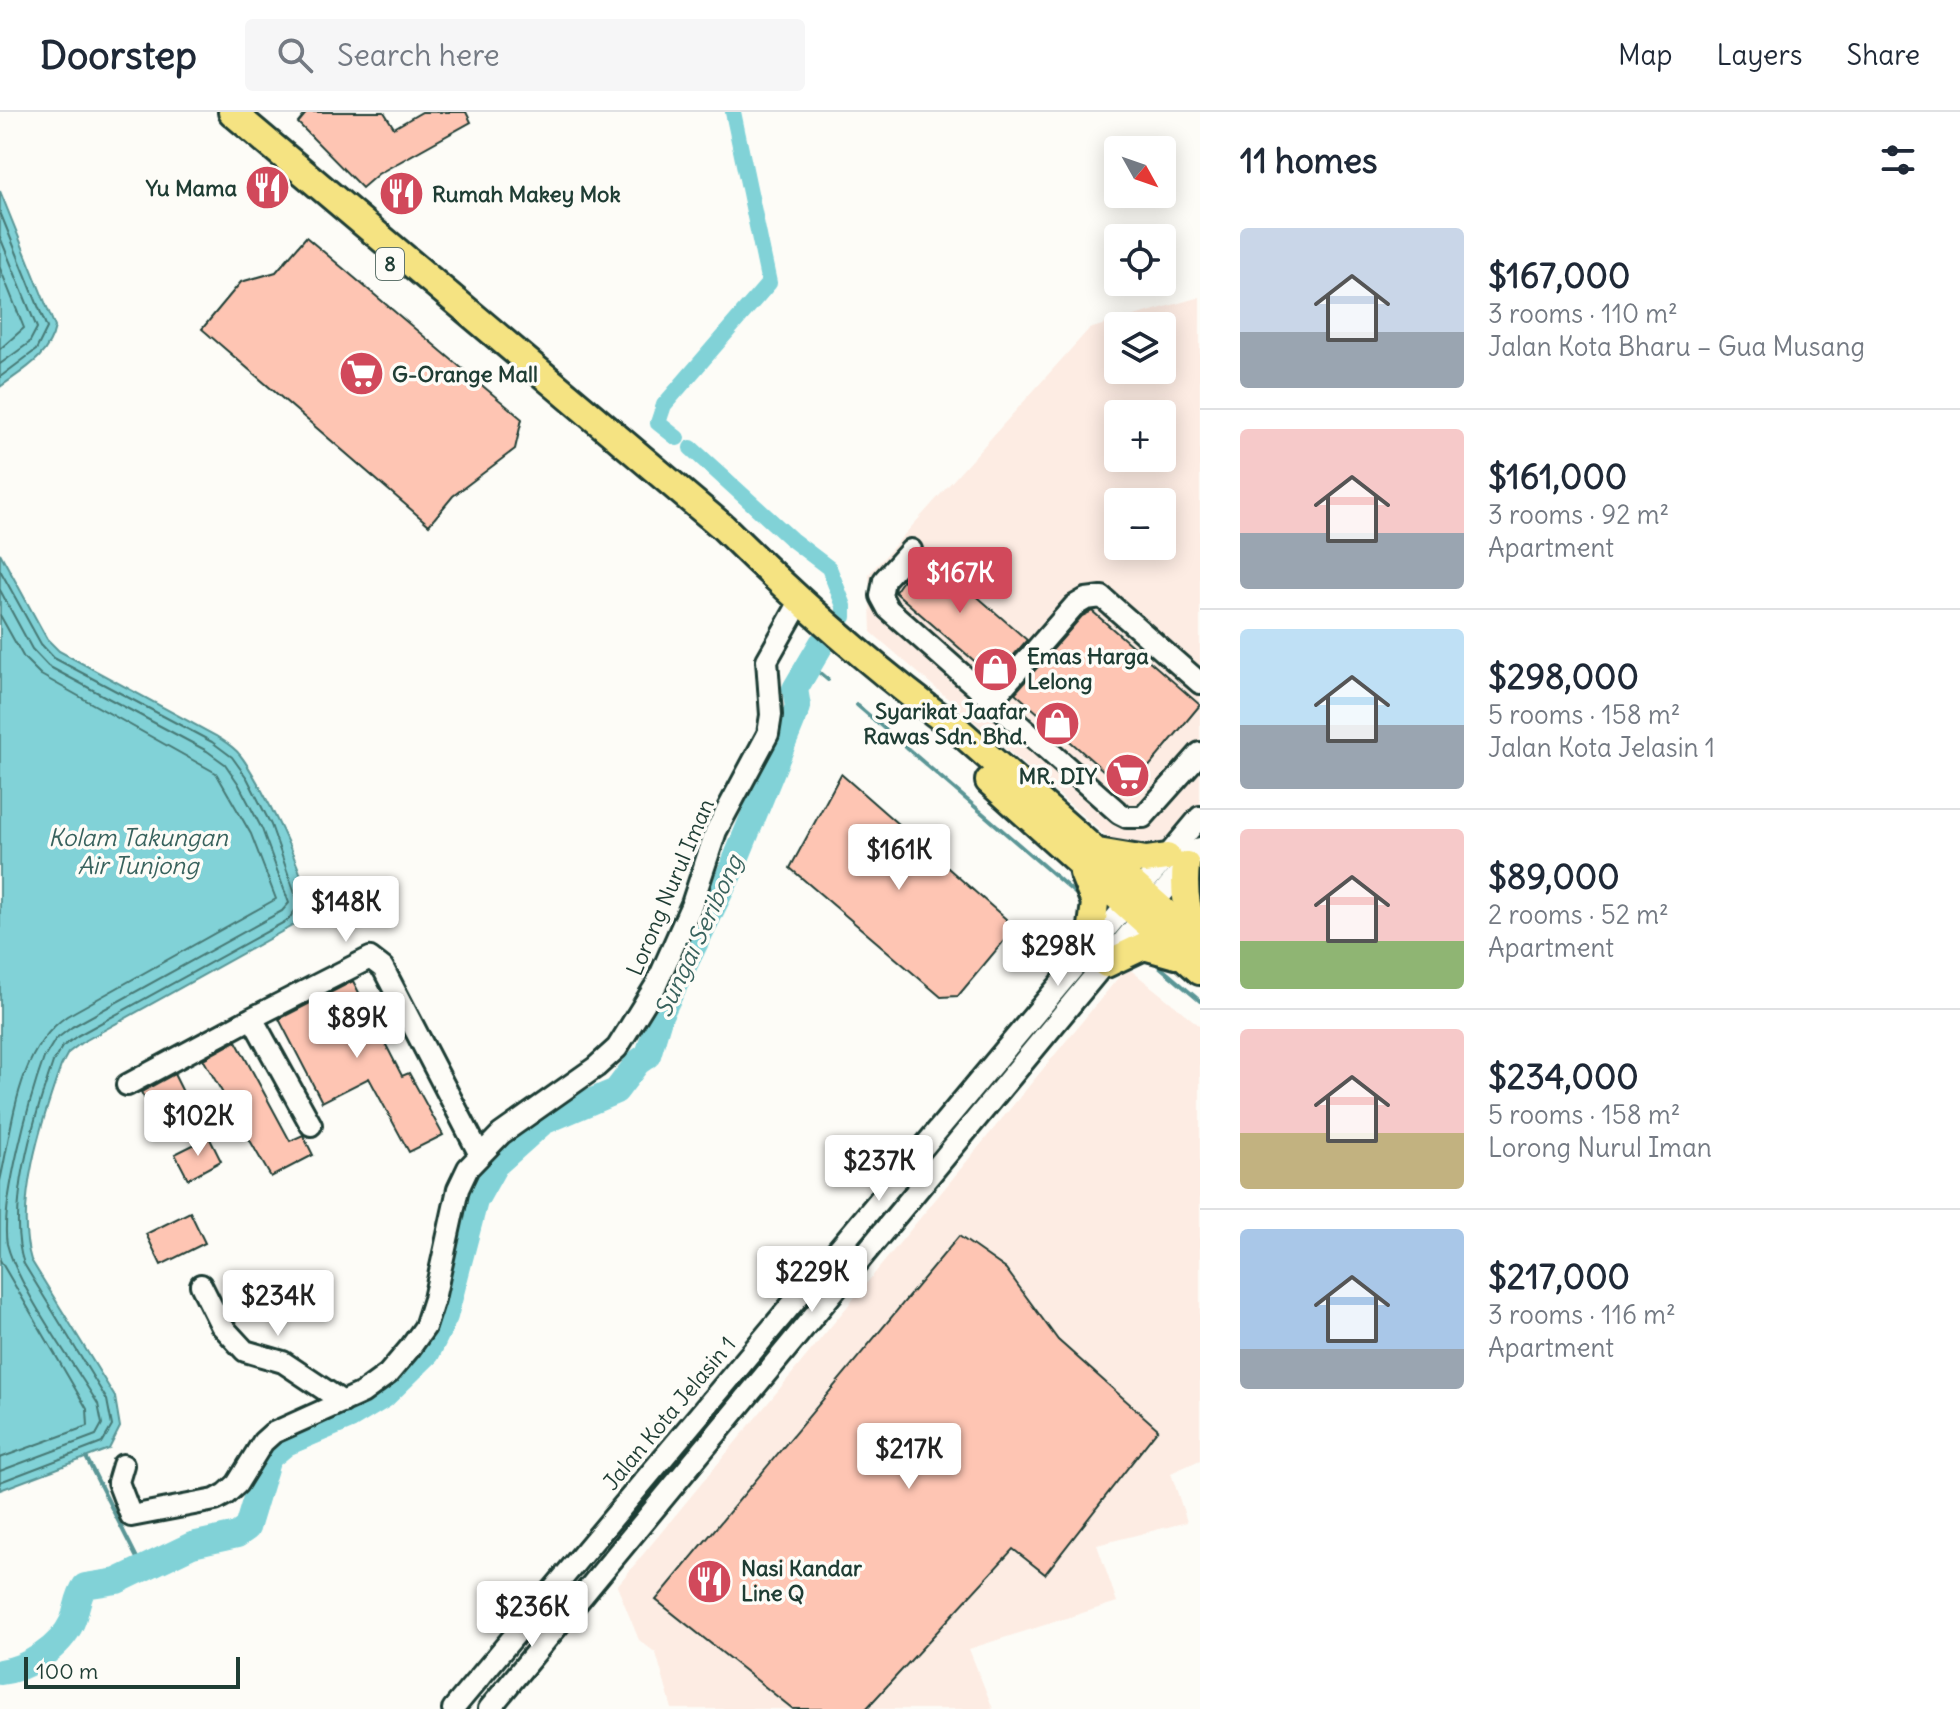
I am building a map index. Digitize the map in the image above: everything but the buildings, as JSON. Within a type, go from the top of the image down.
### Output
[{"type":"main road","name":"8","points":[[238,118],[723,527],[750,557],[919,702],[958,730],[1087,859],[1196,954]]},
{"type":"main road","points":[[1184,857],[1184,887],[1196,954],[1144,946],[1097,957],[1095,903],[1087,859],[1184,857]]},
{"type":"street","points":[[911,550],[884,580],[881,596],[888,609],[1127,817],[1143,817],[1152,810],[1200,753]]},
{"type":"street","points":[[991,701],[1074,606],[1086,599],[1102,597],[1200,683]]},
{"type":"street","name":"Lorong Nurul Iman","points":[[123,1465],[118,1482],[131,1516],[215,1500],[237,1484],[254,1454],[273,1433],[362,1393],[388,1374],[425,1327],[458,1189],[479,1153],[534,1107],[596,1067],[617,1048],[677,944],[716,831],[768,734],[771,715],[767,660],[801,600]]},
{"type":"street","points":[[489,1709],[621,1550],[1097,957],[1184,857],[1200,817]]},
{"type":"street","name":"Jalan Kota Jelasin 1","points":[[453,1709],[1097,957]]},
{"type":"street","points":[[127,1085],[364,960],[376,960],[479,1153]]},
{"type":"street","points":[[252,1018],[311,1125]]},
{"type":"street","points":[[201,1285],[221,1325],[245,1351],[283,1362],[343,1402]]},
{"type":"shaded area","points":[[1200,297],[1200,917],[871,632],[869,574],[1089,329],[1104,325],[1104,384],[1176,384],[1176,312],[1148,312]]},
{"type":"shaded area","points":[[1127,967],[1200,1026],[1200,1460],[1171,1473],[1187,1522],[1097,1545],[1117,1602],[969,1649],[993,1709],[672,1709],[656,1653],[639,1640],[617,1586]]},
{"type":"water","points":[[0,191],[55,327],[41,355],[0,387]]},
{"type":"water","name":"Kolam Takungan Air Tunjong","points":[[0,553],[47,639],[59,651],[216,736],[238,752],[259,785],[293,854],[307,908],[304,916],[292,926],[81,1043],[68,1053],[61,1066],[32,1163],[26,1214],[27,1238],[31,1260],[115,1397],[120,1427],[109,1449],[0,1490]]},
{"type":"waterway","points":[[677,438],[658,423],[664,405],[769,283],[733,112]]},
{"type":"waterway","points":[[691,448],[791,539],[829,568],[844,606],[844,617]]},
{"type":"waterway","name":"Sungai Seribong","points":[[0,1672],[31,1662],[59,1640],[72,1622],[85,1586],[117,1581],[192,1545],[237,1535],[247,1528],[268,1458],[286,1443],[350,1416],[383,1396],[427,1353],[445,1316],[475,1201],[495,1165],[543,1122],[616,1091],[638,1062],[648,1055],[660,1015],[733,866],[798,707],[795,689],[822,643]]},
{"type":"waterway","points":[[808,663],[828,680]]},
{"type":"waterway","points":[[857,705],[1076,894]]},
{"type":"waterway","points":[[1153,961],[1200,1001]]},
{"type":"waterway","points":[[87,1459],[143,1570]]},
{"type":"place","name":"Yu Mama","points":[[268,188]]},
{"type":"place","name":"Rumah Makey Mok","points":[[401,194]]},
{"type":"place","name":"G-Orange Mall","points":[[361,374]]},
{"type":"place","name":"Emas Harga Lelong","points":[[996,669]]},
{"type":"place","name":"Syarikat Jaafar Rawas Sdn. Bhd.","points":[[1058,724]]},
{"type":"place","name":"MR. DIY","points":[[1128,776]]},
{"type":"place","name":"Nasi Kandar Line Q","points":[[710,1581]]}]
